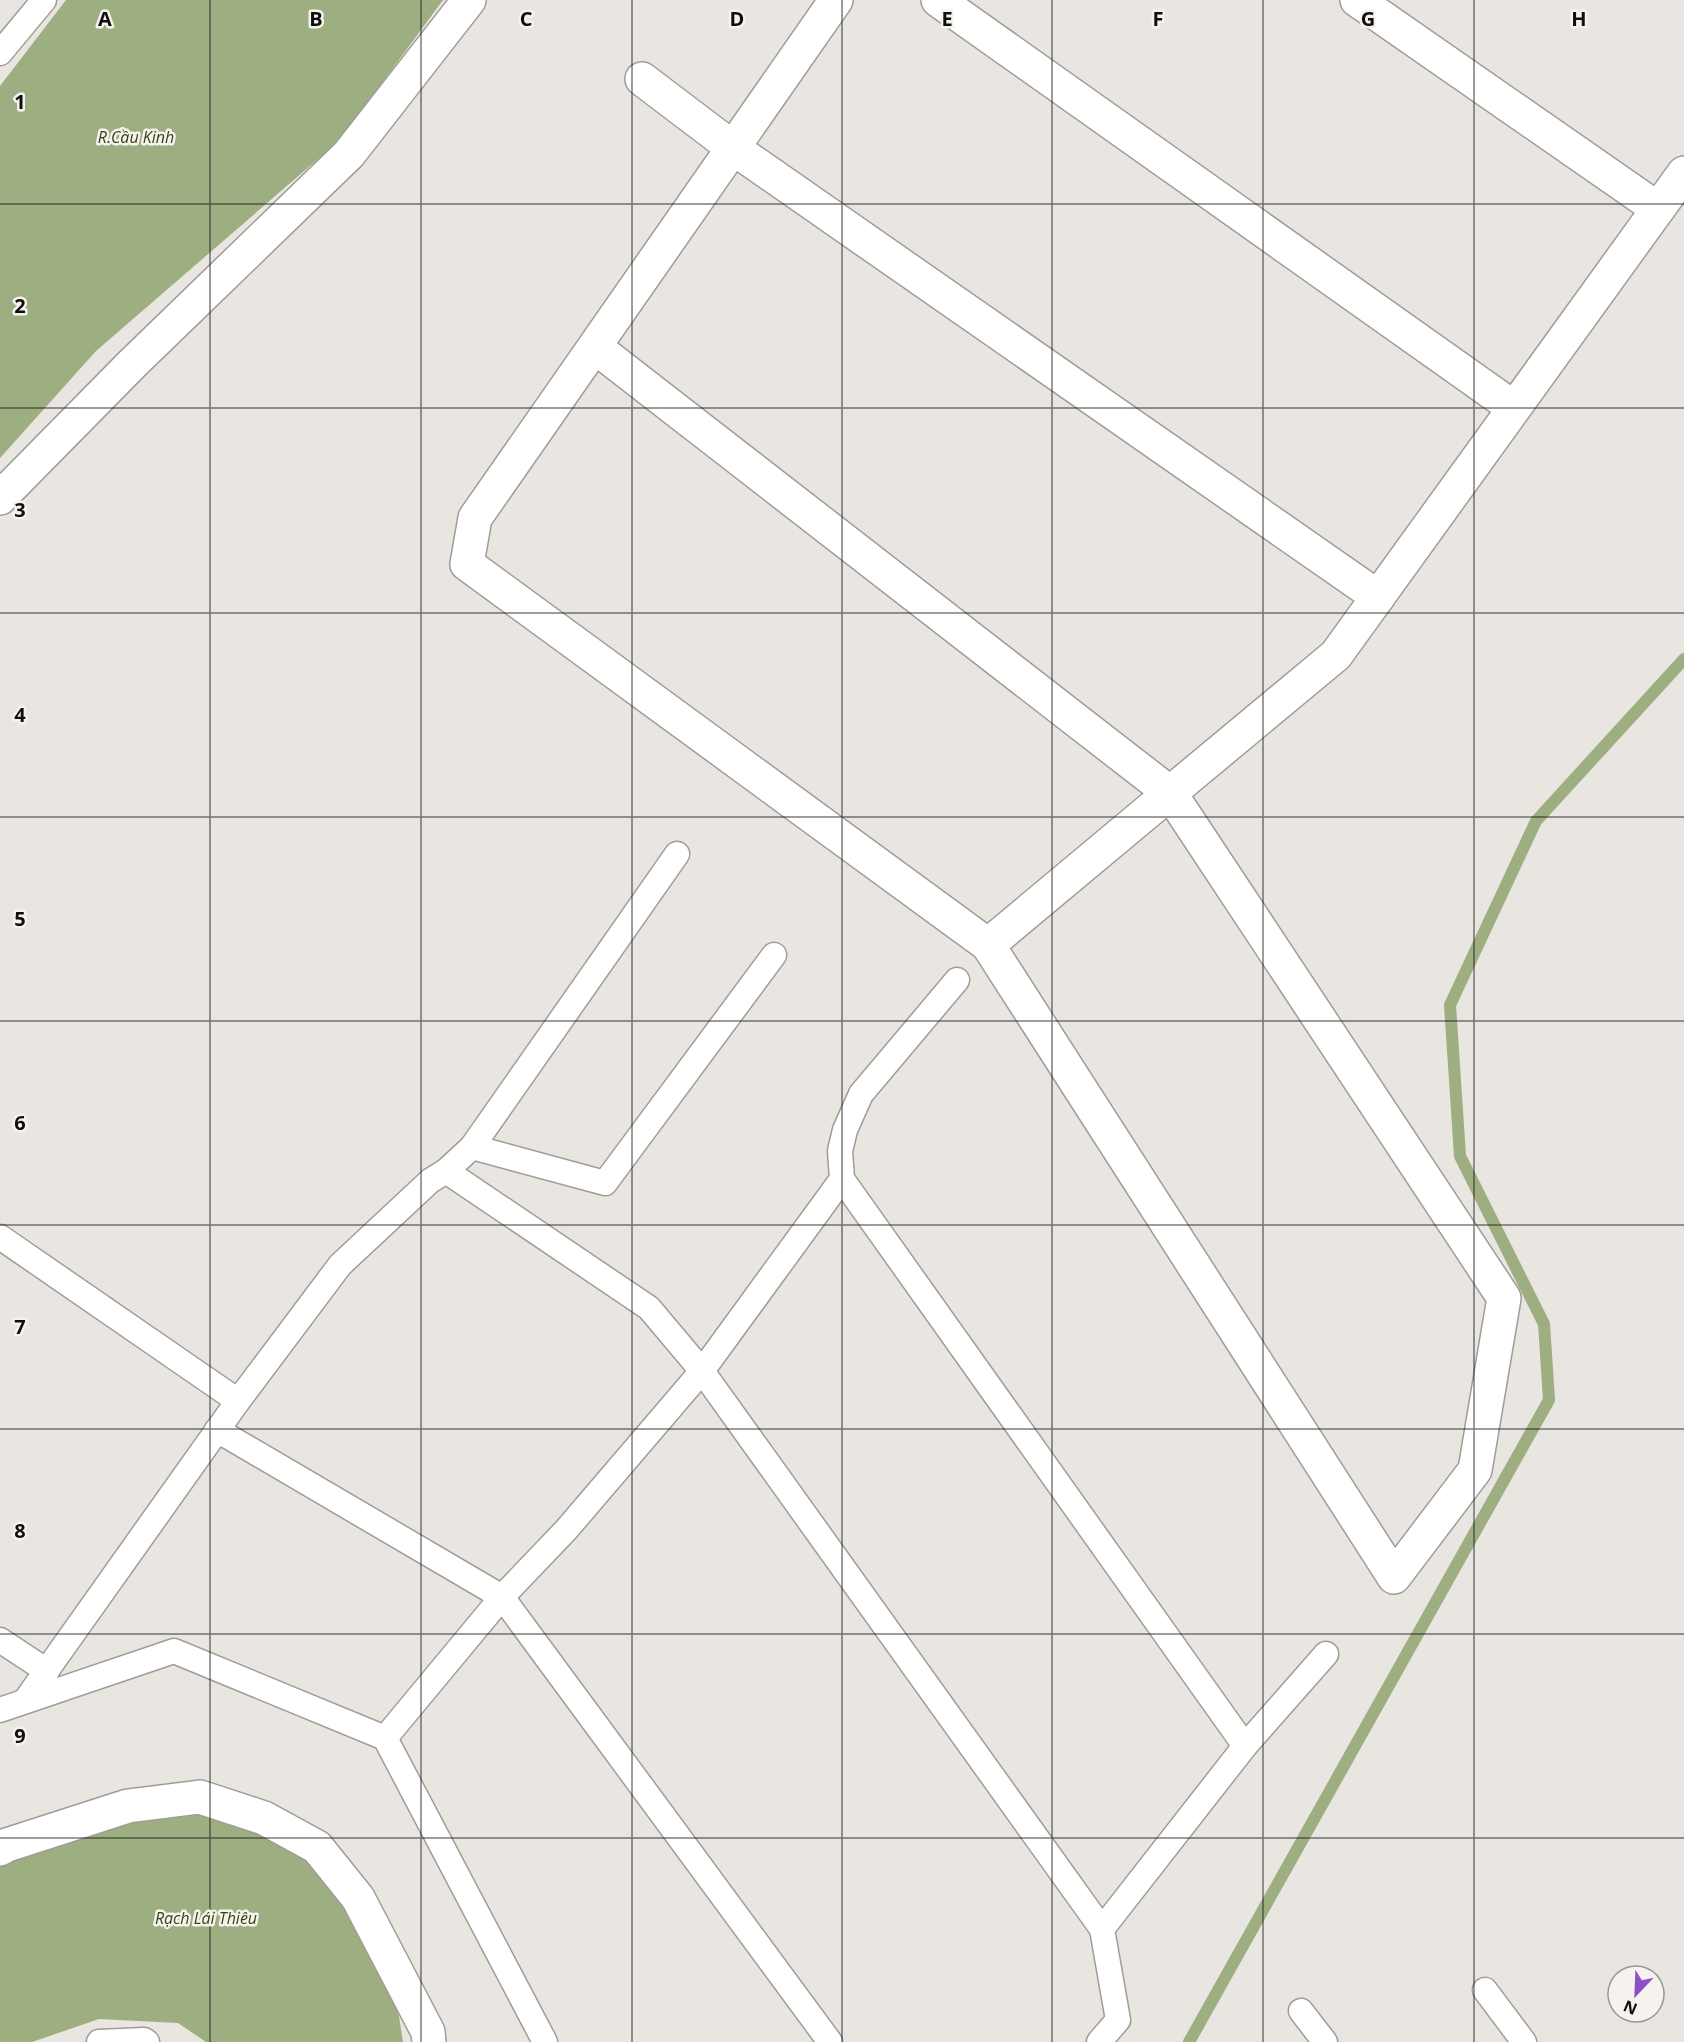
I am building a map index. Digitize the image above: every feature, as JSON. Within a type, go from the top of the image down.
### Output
[{"type":"street","points":[[0,498],[132,364],[349,154],[469,0]]},
{"type":"street","points":[[595,347],[1170,793],[1504,1298],[1475,1470],[1394,1577],[988,945],[467,564],[475,518],[837,0]]},
{"type":"street","points":[[938,0],[1514,408]]},
{"type":"street","points":[[1357,0],[1658,208]]},
{"type":"street","points":[[642,79],[733,148],[1378,597]]},
{"type":"street","points":[[988,945],[1336,655],[1684,173]]},
{"type":"street","points":[[0,1849],[128,1806],[200,1797],[264,1818],[317,1847],[358,1898],[428,2032],[429,2042]]},
{"type":"lane","points":[[0,53],[45,0]]},
{"type":"lane","points":[[26,1701],[217,1430],[340,1265],[430,1181],[446,1172],[472,1147],[677,854]]},
{"type":"lane","points":[[472,1147],[606,1183],[774,955]]},
{"type":"lane","points":[[957,980],[861,1094],[845,1130],[840,1151],[842,1179],[1245,1746]]},
{"type":"lane","points":[[446,1172],[649,1308],[702,1371],[1102,1929],[1118,2020],[1099,2042]]},
{"type":"lane","points":[[385,1738],[502,1597],[566,1530],[702,1371],[842,1179]]},
{"type":"lane","points":[[0,1237],[238,1401]]},
{"type":"lane","points":[[217,1430],[502,1597],[830,2042]]},
{"type":"lane","points":[[0,1640],[46,1671]]},
{"type":"lane","points":[[0,1710],[174,1651],[385,1738],[544,2042]]},
{"type":"lane","points":[[1102,1929],[1245,1746],[1326,1654]]},
{"type":"lane","points":[[1485,1990],[1524,2042]]},
{"type":"lane","points":[[1301,2011],[1325,2042]]},
{"type":"lane","points":[[99,2042],[144,2040],[147,2042]]},
{"type":"water","name":"R.Cầu Kinh","points":[[66,0],[443,0],[340,140],[96,351],[0,458],[0,86]]},
{"type":"water","name":"Rạch Lái Thiêu","points":[[207,1804],[328,1869],[392,1972],[403,2042],[206,2042],[178,2023],[99,2019],[32,2042],[0,2042],[0,1858],[140,1818]]},
{"type":"waterway","points":[[1189,2042],[1549,1400],[1544,1324],[1460,1156],[1450,1005],[1536,821],[1684,659]]}]
